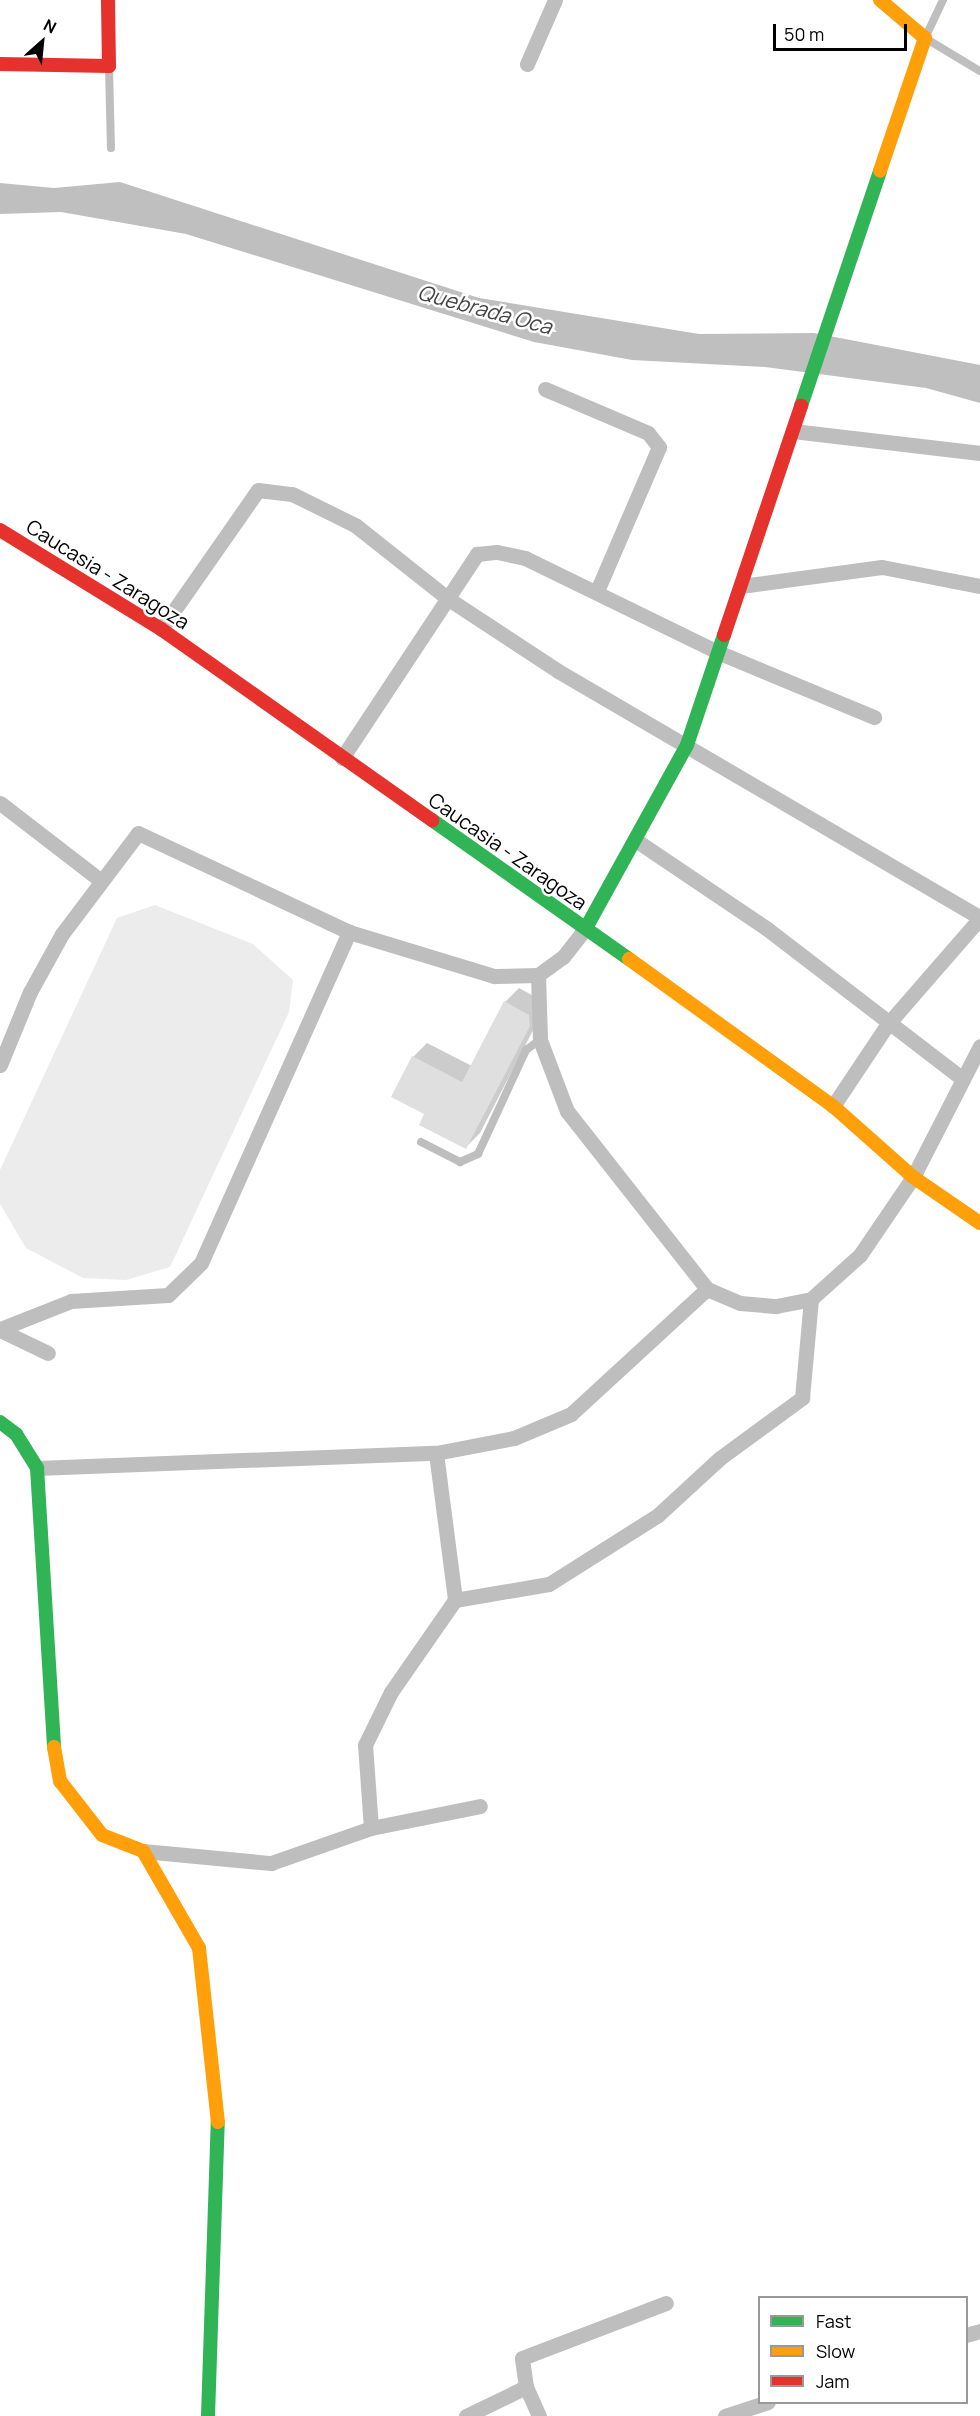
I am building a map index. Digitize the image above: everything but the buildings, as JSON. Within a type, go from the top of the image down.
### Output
[{"type":"street","points":[[0,64],[109,66],[108,0]]},
{"type":"street","points":[[527,63],[555,0]]},
{"type":"street","points":[[0,1065],[30,992],[100,880],[138,833],[349,932],[494,976],[538,975],[563,957],[586,928],[637,841],[687,745],[720,653],[925,38],[880,0]]},
{"type":"street","points":[[545,389],[648,433],[658,447],[597,591]]},
{"type":"street","points":[[793,431],[980,453]]},
{"type":"street","points":[[161,629],[258,490],[292,494],[355,525],[447,598],[558,671],[980,918],[887,1025],[833,1106]]},
{"type":"street","name":"Caucasia - Zaragoza","points":[[0,530],[161,629],[586,928],[833,1106],[913,1177],[980,1223]]},
{"type":"street","points":[[342,758],[477,554],[497,552],[525,558],[597,591],[720,653],[874,717]]},
{"type":"street","points":[[741,586],[882,567],[980,586]]},
{"type":"street","points":[[0,803],[100,880]]},
{"type":"street","points":[[637,841],[766,928],[887,1025],[963,1079]]},
{"type":"street","points":[[0,1329],[71,1301],[168,1295],[201,1263],[349,932]]},
{"type":"street","points":[[538,975],[540,1040],[567,1111],[707,1289],[741,1303],[776,1306],[811,1299],[860,1255],[913,1177],[980,1046]]},
{"type":"street","points":[[37,1468],[436,1453],[531,1433],[571,1414],[707,1289]]},
{"type":"street","points":[[455,1600],[549,1584],[658,1515],[720,1458],[802,1398],[811,1299]]},
{"type":"street","points":[[0,1329],[48,1353]]},
{"type":"street","points":[[0,1422],[16,1434],[37,1468],[50,1726],[60,1781],[102,1835],[143,1851],[271,1863],[371,1828],[480,1806]]},
{"type":"street","points":[[371,1828],[365,1745],[391,1692],[455,1600],[436,1453]]},
{"type":"street","points":[[143,1851],[200,1960],[218,2121],[208,2416]]},
{"type":"street","points":[[539,2416],[525,2387],[522,2358],[530,2351],[666,2302]]},
{"type":"street","points":[[466,2416],[525,2387]]},
{"type":"street","points":[[725,2416],[765,2404]]},
{"type":"lane","points":[[943,0],[925,38],[980,71]]},
{"type":"lane","points":[[109,66],[111,148]]},
{"type":"lane","points":[[421,1142],[460,1162],[478,1154],[526,1050],[540,1040]]},
{"type":"shaded area","points":[[155,905],[253,944],[293,980],[289,1012],[170,1267],[126,1280],[83,1278],[26,1248],[0,1204],[0,1170],[117,918]]},
{"type":"water","name":"Quebrada Oca","points":[[120,182],[479,298],[699,334],[814,333],[980,365],[980,403],[926,388],[765,367],[632,360],[534,342],[186,234],[61,212],[0,214],[0,183],[54,188]]},
{"type":"traffic: fast","points":[[801,406],[880,171]]},
{"type":"traffic: fast","points":[[586,928],[687,745],[724,635]]},
{"type":"traffic: fast","points":[[432,820],[629,959]]},
{"type":"traffic: fast","points":[[0,1422],[16,1434],[37,1468],[54,1747]]},
{"type":"traffic: fast","points":[[208,2416],[218,2122]]},
{"type":"traffic: slow","points":[[880,0],[925,38],[880,171]]},
{"type":"traffic: slow","points":[[629,959],[833,1106],[913,1177],[980,1223]]},
{"type":"traffic: slow","points":[[54,1747],[60,1781],[102,1835],[143,1851],[199,1948],[218,2122]]},
{"type":"traffic: jam","points":[[0,64],[109,66],[108,0]]},
{"type":"traffic: jam","points":[[724,635],[801,406]]},
{"type":"traffic: jam","points":[[0,530],[161,629],[432,820]]}]
